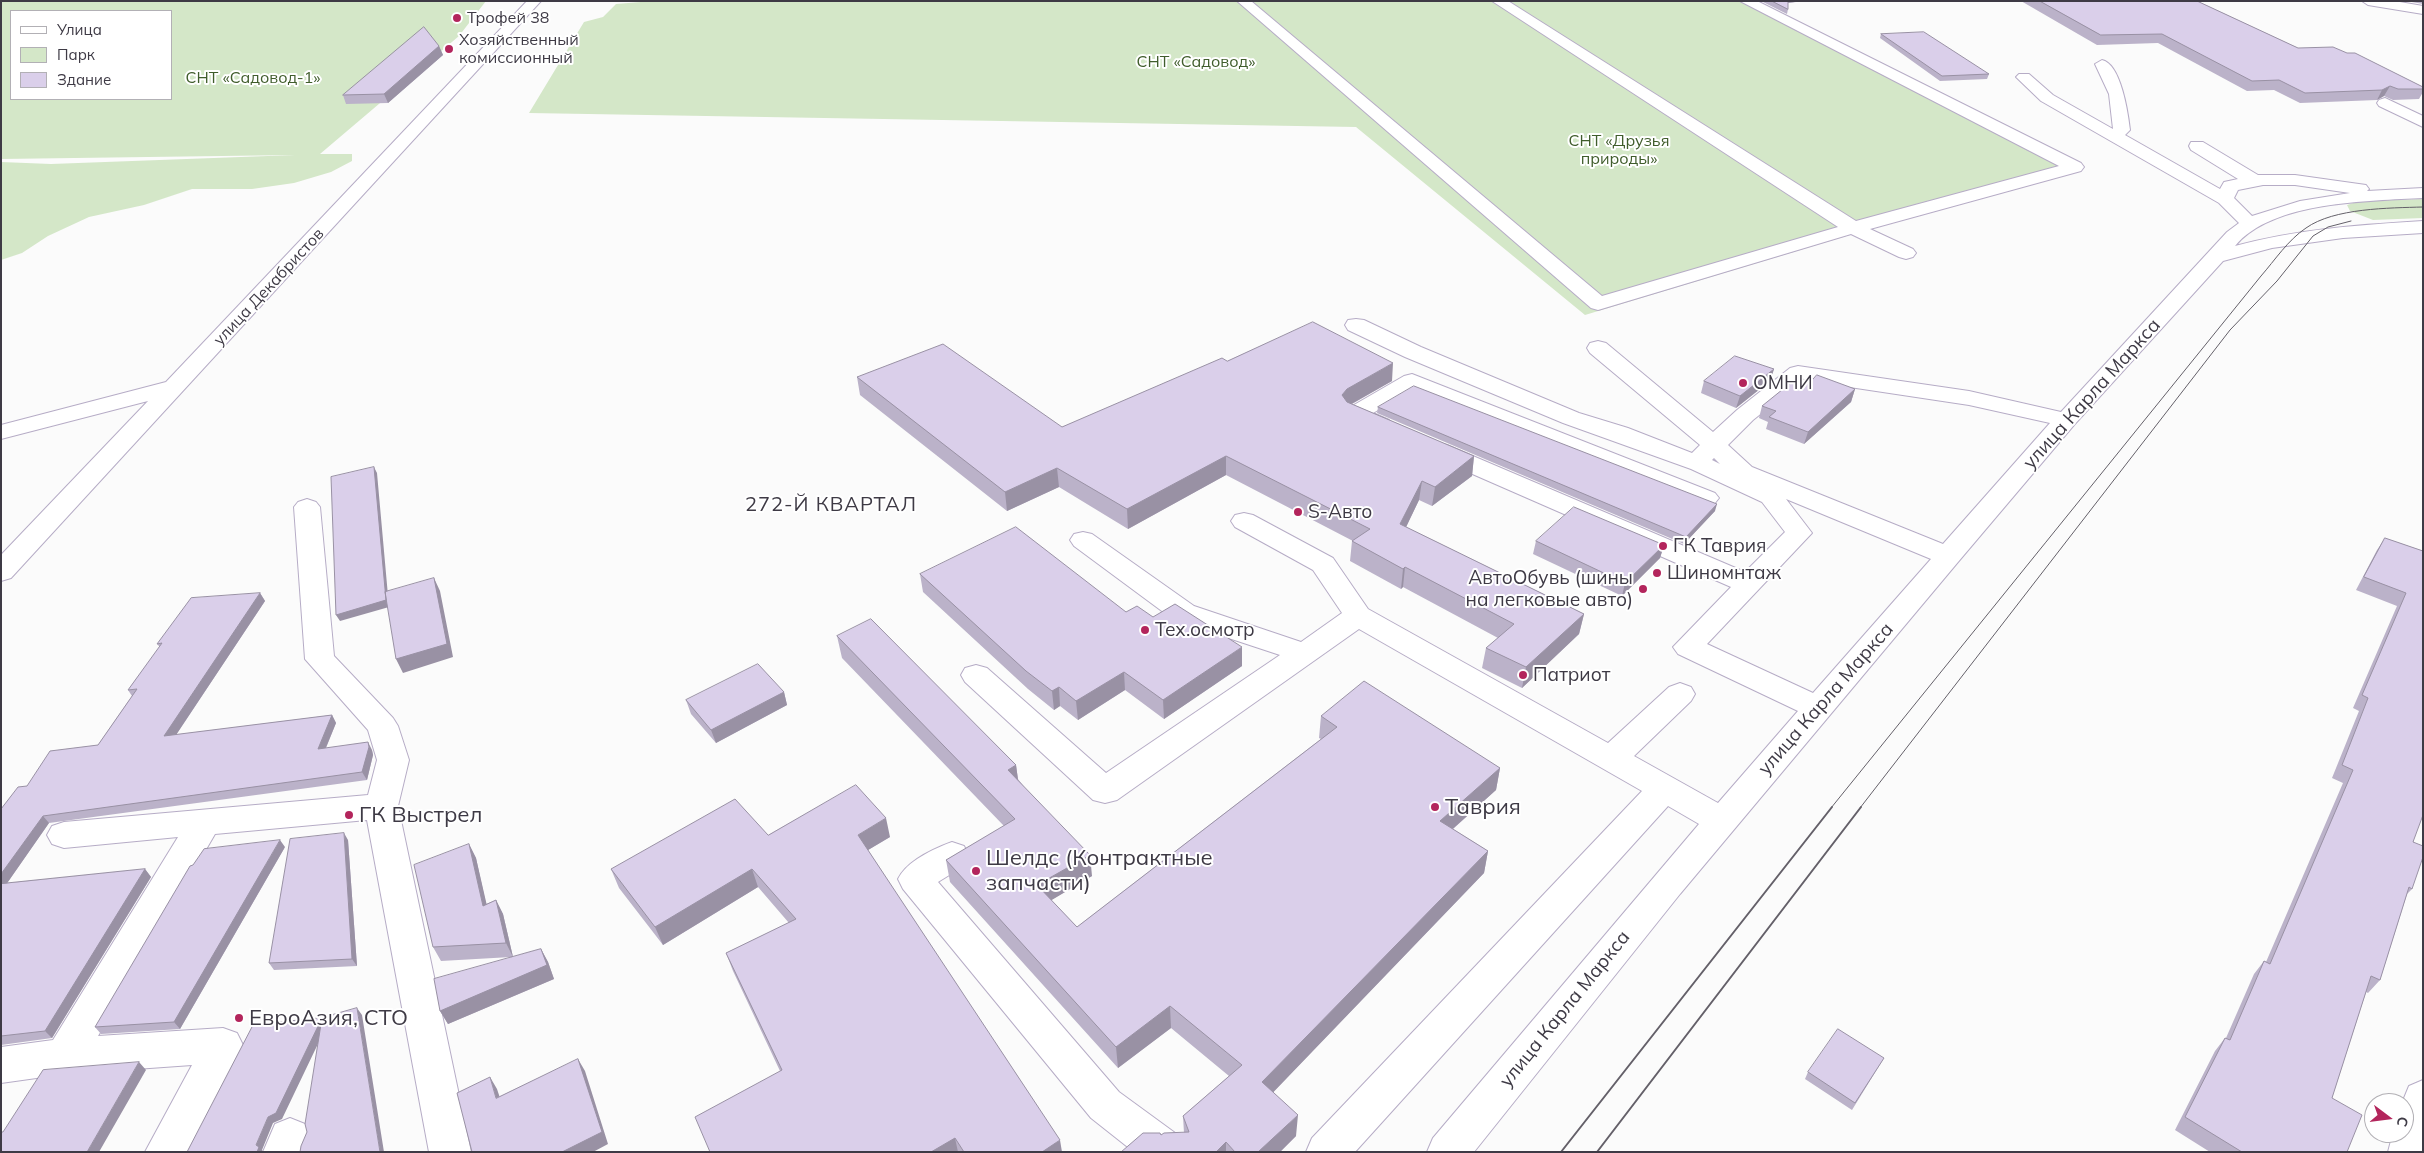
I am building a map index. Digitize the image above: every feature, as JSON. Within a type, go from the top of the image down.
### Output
[{"type":"street","name":"улица Декабристов","points":[[1,572],[535,1]]},
{"type":"street","points":[[1243,1],[1598,304],[1853,228],[2075,167],[1746,1]]},
{"type":"street","points":[[1498,1],[1853,228],[1906,253]]},
{"type":"street","points":[[2368,1],[2423,10]]},
{"type":"street","points":[[2102,64],[2117,94],[2122,130],[2114,136]]},
{"type":"street","points":[[2024,77],[2047,98],[2225,199],[2250,224]]},
{"type":"street","points":[[2385,103],[2423,122]]},
{"type":"street","points":[[2196,146],[2253,180]]},
{"type":"street","points":[[2225,199],[2230,186],[2253,180],[2292,178],[2394,194]]},
{"type":"street","name":"улица Карла Маркса","points":[[1448,1152],[1722,821],[1948,556],[2066,420],[2235,234],[2250,224],[2291,209],[2349,199],[2423,193]]},
{"type":"street","points":[[2349,199],[2342,201],[2339,206],[2348,215],[2356,218],[2380,224],[2423,226]]},
{"type":"street","points":[[2216,257],[2270,242],[2343,232],[2423,226]]},
{"type":"street","points":[[1356,325],[1413,352],[1571,418],[1604,428],[1700,464],[1771,497],[1799,533],[1688,647],[1818,708]]},
{"type":"street","points":[[1598,348],[1708,450],[1743,472],[1948,556]]},
{"type":"street","points":[[1708,450],[1798,373],[1969,398],[2066,420]]},
{"type":"street","points":[[1706,498],[1412,381],[1355,414],[1749,584]]},
{"type":"street","points":[[1,432],[176,386]]},
{"type":"street","points":[[1604,428],[1708,450]]},
{"type":"street","points":[[307,507],[320,659],[382,726],[393,760],[381,806],[450,1152]]},
{"type":"street","points":[[1244,521],[1322,564],[1358,616],[1612,757],[1722,821]]},
{"type":"street","points":[[1083,540],[1184,614],[1304,653]]},
{"type":"street","points":[[976,675],[1105,791],[1358,616]]},
{"type":"street","points":[[1612,757],[1680,694]]},
{"type":"street","points":[[1327,1152],[1665,787]]},
{"type":"street","points":[[64,835],[381,806]]},
{"type":"street","points":[[65,1056],[205,822]]},
{"type":"street","points":[[952,856],[915,879],[1105,1105],[1167,1152]]},
{"type":"street","points":[[1,1065],[65,1056],[223,1045],[166,1152]]},
{"type":"street","points":[[2409,1152],[2423,1099]]},
{"type":"green space","name":"СНТ «Садовод-1»","points":[[1,1],[486,1],[459,36],[320,154],[352,154],[352,161],[331,172],[294,183],[252,189],[192,189],[144,205],[89,217],[48,236],[22,253],[1,260],[1,162],[51,164],[295,155],[1,159]]},
{"type":"green space","name":"СНТ «Друзья природы»","points":[[653,1],[1757,1],[2075,167],[1585,315],[1356,127],[529,113],[584,22],[603,17],[616,4]]},
{"type":"green space","points":[[2423,199],[2423,218],[2373,220],[2350,211],[2347,205],[2359,201]]},
{"type":"building","points":[[1772,1],[1788,1],[1788,9]]},
{"type":"building","points":[[2040,1],[2197,1],[2298,48],[2333,47],[2347,53],[2355,53],[2423,87],[2423,89],[2398,89],[2390,86],[2382,90],[2305,93],[2279,80],[2252,81],[2162,34],[2101,35]]},
{"type":"building","points":[[424,27],[439,46],[384,94],[343,95]]},
{"type":"building","points":[[1924,32],[1989,74],[1942,76],[1881,34]]},
{"type":"building","points":[[1313,322],[1393,363],[1347,389],[1342,395],[1347,402],[1474,456],[1435,487],[1422,481],[1400,524],[1584,614],[1526,667],[1486,648],[1514,624],[1405,567],[1403,569],[1352,541],[1370,529],[1226,456],[1127,509],[1057,468],[1005,492],[857,377],[943,344],[1062,427],[1222,358],[1227,361]]},
{"type":"building","points":[[1735,356],[1774,369],[1740,396],[1704,381]]},
{"type":"building","points":[[1817,375],[1855,389],[1808,432],[1769,417],[1776,411],[1762,406],[1798,377],[1810,382]]},
{"type":"building","points":[[1414,386],[1717,504],[1686,537],[1378,407]]},
{"type":"building","points":[[374,467],[386,600],[336,615],[331,477]]},
{"type":"building","points":[[1574,507],[1664,545],[1625,583],[1536,541]]},
{"type":"building","points":[[1016,527],[1126,612],[1137,606],[1153,617],[1175,604],[1242,647],[1163,700],[1124,672],[1076,701],[1059,687],[1052,691],[1026,671],[920,574]]},
{"type":"building","points":[[2385,538],[2423,551],[2423,815],[2413,842],[2423,846],[2423,857],[2412,889],[2409,887],[2380,980],[2371,976],[2332,1098],[2362,1115],[2347,1152],[2242,1152],[2185,1117],[2225,1038],[2230,1040],[2264,961],[2270,964],[2353,770],[2342,765],[2368,698],[2362,695],[2406,593],[2364,577]]},
{"type":"building","points":[[434,578],[447,644],[396,659],[385,592]]},
{"type":"building","points":[[260,593],[164,736],[332,715],[318,749],[368,742],[369,747],[362,772],[43,816],[1,874],[1,809],[18,787],[27,786],[50,751],[98,745],[137,689],[128,690],[162,643],[157,644],[191,598]]},
{"type":"building","points":[[871,619],[1016,765],[1008,770],[1090,855],[1037,885],[1077,927],[1337,727],[1321,716],[1364,681],[1500,768],[1440,821],[1488,851],[1262,1082],[1298,1115],[1258,1152],[1235,1152],[1226,1142],[1216,1152],[1121,1152],[1143,1133],[1160,1133],[1161,1135],[1164,1133],[1189,1132],[1183,1116],[1242,1065],[1170,1006],[1116,1047],[946,860],[1015,819],[837,636]]},
{"type":"building","points":[[758,664],[784,692],[711,730],[686,700]]},
{"type":"building","points":[[856,785],[886,818],[858,835],[1060,1140],[1042,1152],[964,1152],[955,1138],[931,1152],[710,1152],[695,1117],[782,1070],[726,953],[796,919],[752,869],[655,927],[611,869],[735,799],[768,835]]},
{"type":"building","points":[[344,833],[352,959],[269,963],[290,839]]},
{"type":"building","points":[[280,840],[174,1022],[95,1027],[190,866],[193,865],[204,849]]},
{"type":"building","points":[[469,844],[483,906],[496,900],[506,943],[433,947],[414,865]]},
{"type":"building","points":[[145,869],[45,1031],[1,1036],[1,884]]},
{"type":"building","points":[[541,949],[547,965],[440,1011],[434,979]]},
{"type":"building","points":[[357,1008],[380,1152],[300,1152],[307,1132],[305,1124],[322,1018]]},
{"type":"building","points":[[322,1018],[276,1113],[268,1117],[256,1145],[259,1147],[257,1152],[187,1152],[253,1025]]},
{"type":"building","points":[[1838,1029],[1884,1058],[1855,1103],[1808,1072]]},
{"type":"building","points":[[578,1059],[602,1132],[562,1152],[472,1152],[457,1093],[490,1077],[496,1098]]},
{"type":"building","points":[[139,1062],[87,1152],[1,1152],[1,1132],[3,1132],[43,1070]]},
{"type":"tram line","points":[[1831,808],[2293,238],[2318,221],[2331,216],[2362,210],[2423,207]]},
{"type":"tram line","points":[[1860,808],[2230,330],[2277,281],[2313,236],[2328,227],[2351,221]]},
{"type":"tram line","points":[[1561,1152],[1832,807]]},
{"type":"tram line","points":[[1597,1152],[1861,807]]},
{"type":"place","name":"Трофей 38","points":[[457,18]]},
{"type":"place","name":"Хозяйственный комиссионный","points":[[449,49]]},
{"type":"place","name":"ОМНИ","points":[[1743,383]]},
{"type":"place","name":"S-Авто","points":[[1298,512]]},
{"type":"place","name":"ГК Таврия","points":[[1663,546]]},
{"type":"place","name":"Шиномнтаж","points":[[1657,573]]},
{"type":"place","name":"АвтоОбувь (шины на легковые авто)","points":[[1643,589]]},
{"type":"place","name":"Тех.осмотр","points":[[1145,630]]},
{"type":"place","name":"Патриот","points":[[1523,675]]},
{"type":"place","name":"Таврия","points":[[1435,807]]},
{"type":"place","name":"ГК Выстрел","points":[[349,815]]},
{"type":"place","name":"Шелдс (Контрактные запчасти)","points":[[976,871]]},
{"type":"place","name":"ЕвроАзия, СТО","points":[[239,1018]]},
{"type":"district","name":"272-Й КВАРТАЛ","points":[[831,505]]},
{"type":"park label","name":"СНТ «Садовод»","points":[[1196,62]]}]
